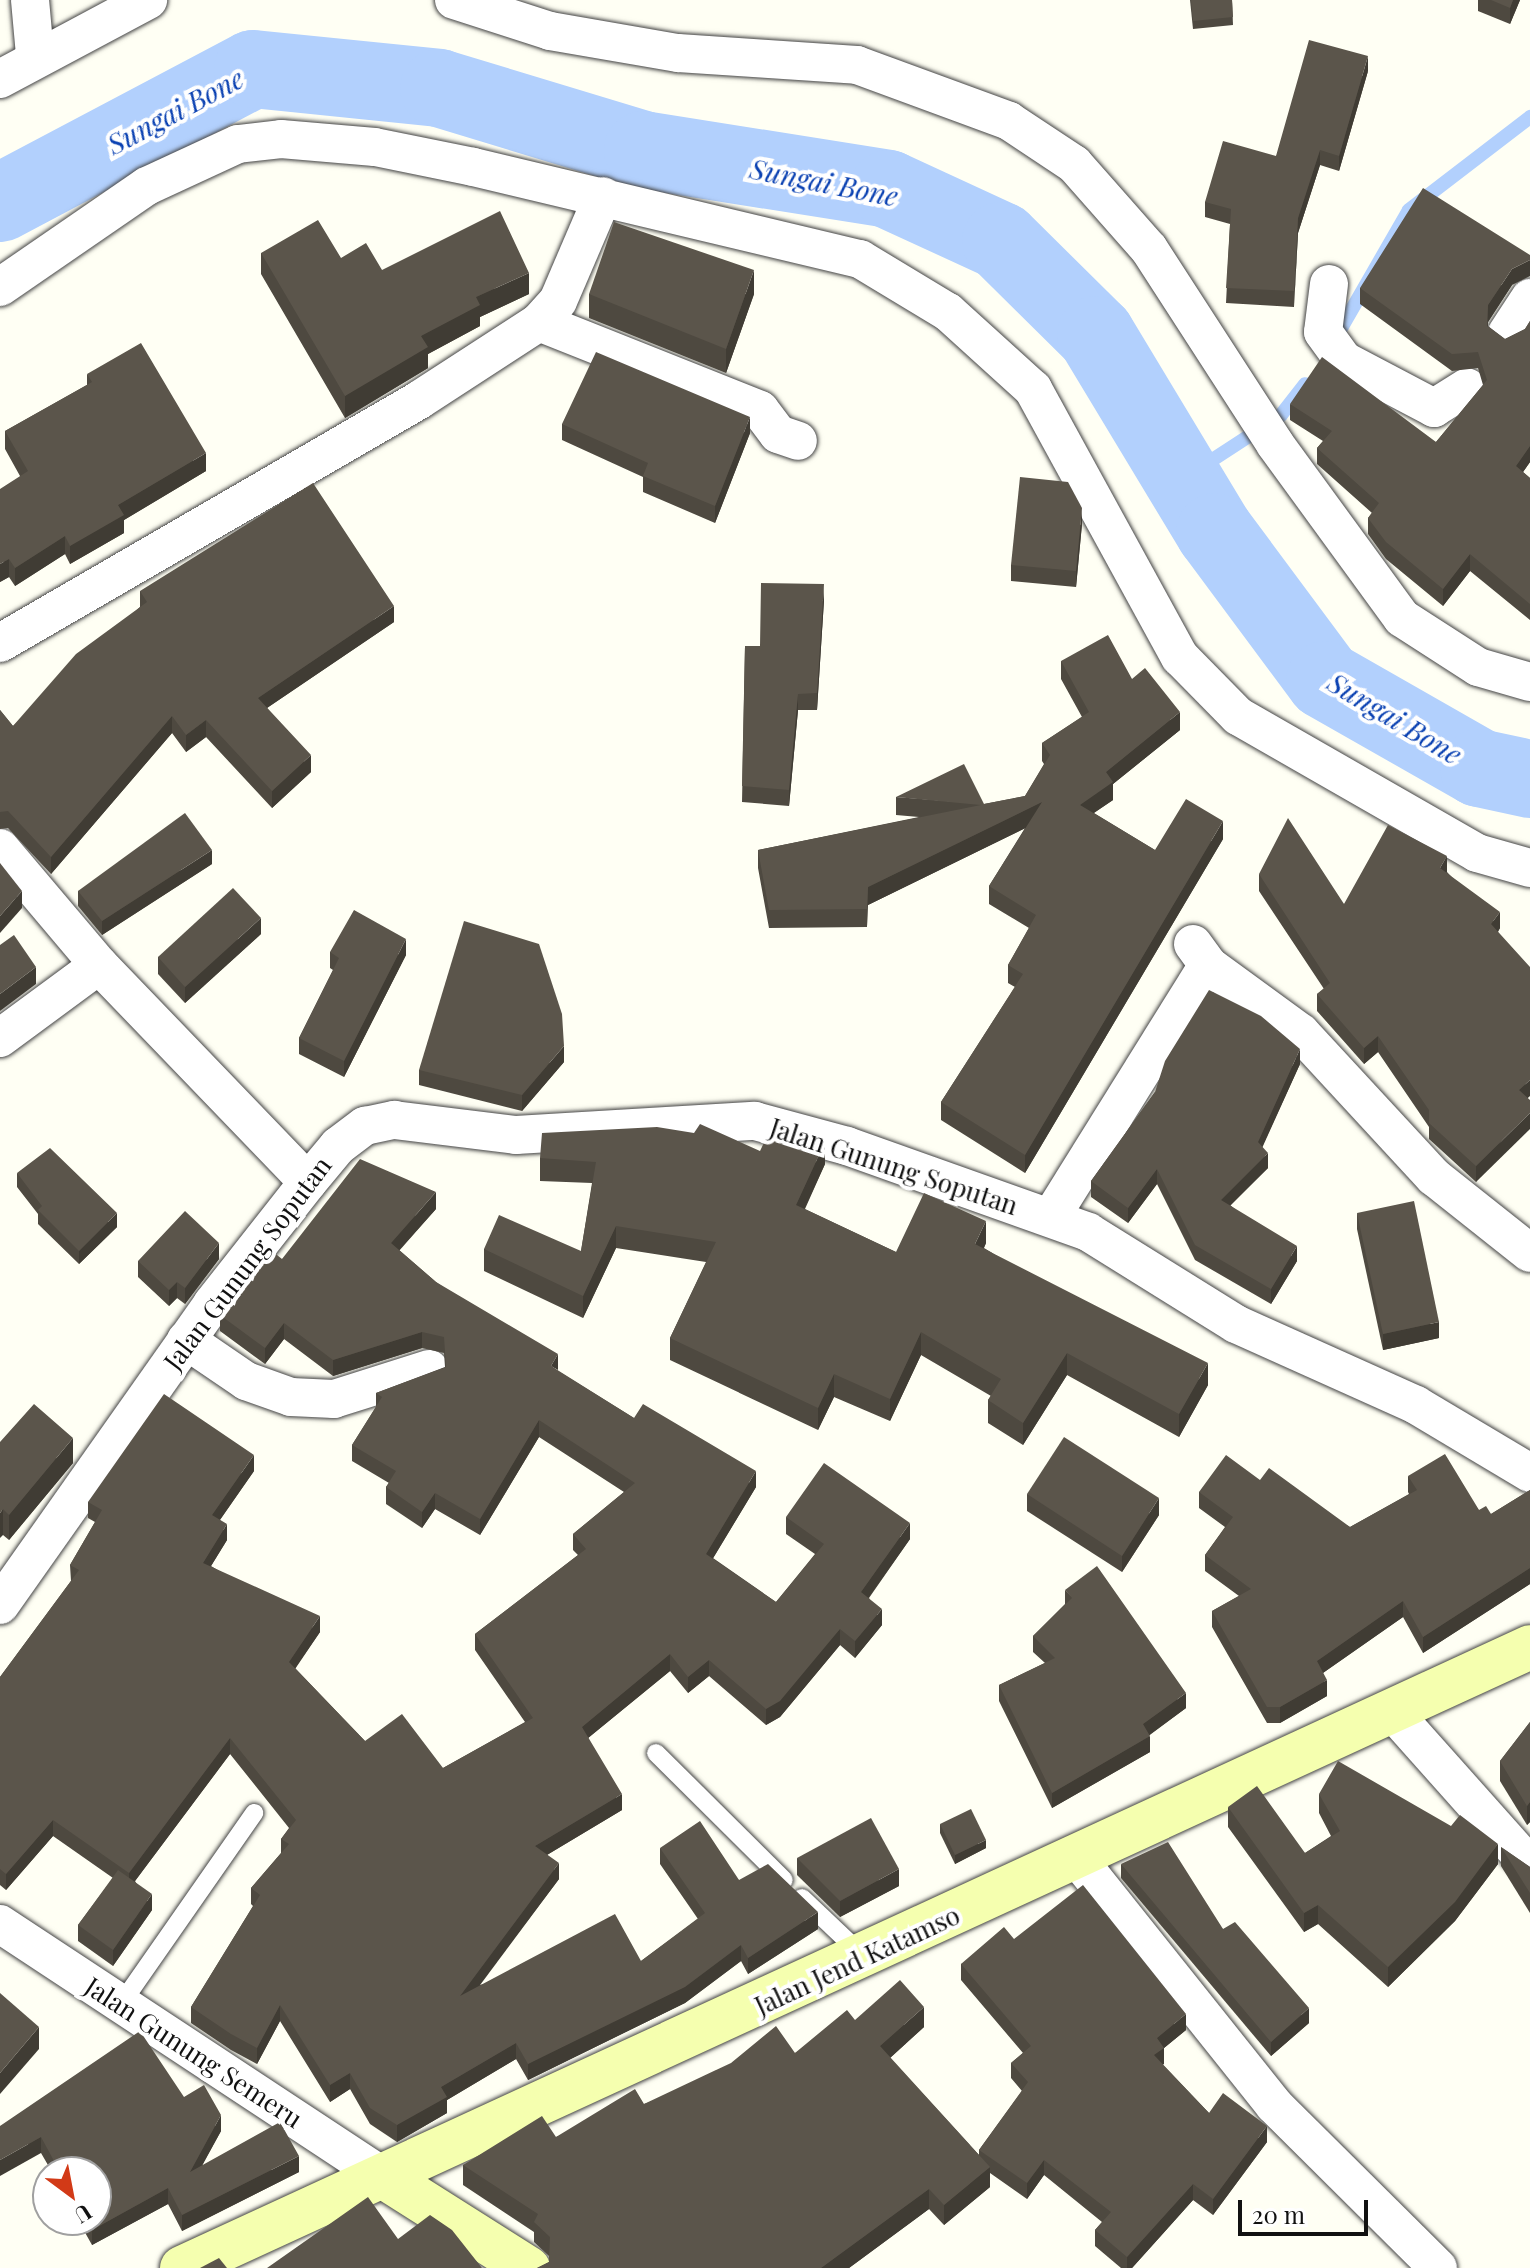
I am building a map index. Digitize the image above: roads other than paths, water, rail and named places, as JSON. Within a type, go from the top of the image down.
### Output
[{"type":"street","points":[[30,0],[35,55]]},
{"type":"street","points":[[0,79],[35,55],[148,0]]},
{"type":"street","points":[[454,0],[550,31],[678,53],[857,65],[1009,121],[1107,197],[1214,340],[1250,408],[1402,618],[1478,667],[1530,682]]},
{"type":"street","points":[[0,287],[147,186],[238,144],[281,139],[375,147],[603,196],[860,259],[935,303],[1033,389],[1180,657],[1238,716],[1477,853],[1530,868]]},
{"type":"street","points":[[0,643],[419,400],[539,322],[558,301],[603,196]]},
{"type":"street","points":[[1329,284],[1333,346],[1434,408],[1467,387]]},
{"type":"street","points":[[1507,333],[1530,298]]},
{"type":"street","points":[[539,322],[760,410],[778,434],[798,441]]},
{"type":"street","points":[[0,848],[99,965],[308,1182]]},
{"type":"street","points":[[1051,1217],[1200,954],[1301,1033],[1434,1177],[1530,1253]]},
{"type":"street","points":[[0,1038],[99,965]]},
{"type":"street","name":"Jalan Gunung Soputan","points":[[0,1605],[186,1340],[308,1182],[338,1146],[365,1126],[394,1120],[516,1135],[755,1121],[1051,1217],[1088,1232],[1236,1324],[1416,1405],[1524,1458]]},
{"type":"street","points":[[186,1340],[246,1381],[291,1397],[334,1399],[429,1369]]},
{"type":"street","name":"Jalan Jend Katamso","points":[[182,2268],[387,2179],[1530,1647]]},
{"type":"street","points":[[1392,1711],[1521,1856]]},
{"type":"street","points":[[1077,1858],[1274,2105],[1438,2268]]},
{"type":"street","name":"Jalan Gunung Semeru","points":[[0,1924],[387,2179]]},
{"type":"street","points":[[387,2179],[528,2268]]},
{"type":"lane","points":[[656,1753],[864,1957]]},
{"type":"lane","points":[[121,2004],[254,1813]]},
{"type":"waterway","name":"Sungai Bone","points":[[0,203],[253,69],[439,88],[643,150],[888,189],[1001,241],[1096,335],[1215,532],[1325,680],[1479,768],[1530,779]]},
{"type":"waterway","points":[[1336,337],[1409,210],[1530,117]]},
{"type":"waterway","points":[[1183,479],[1281,415],[1305,384]]}]
